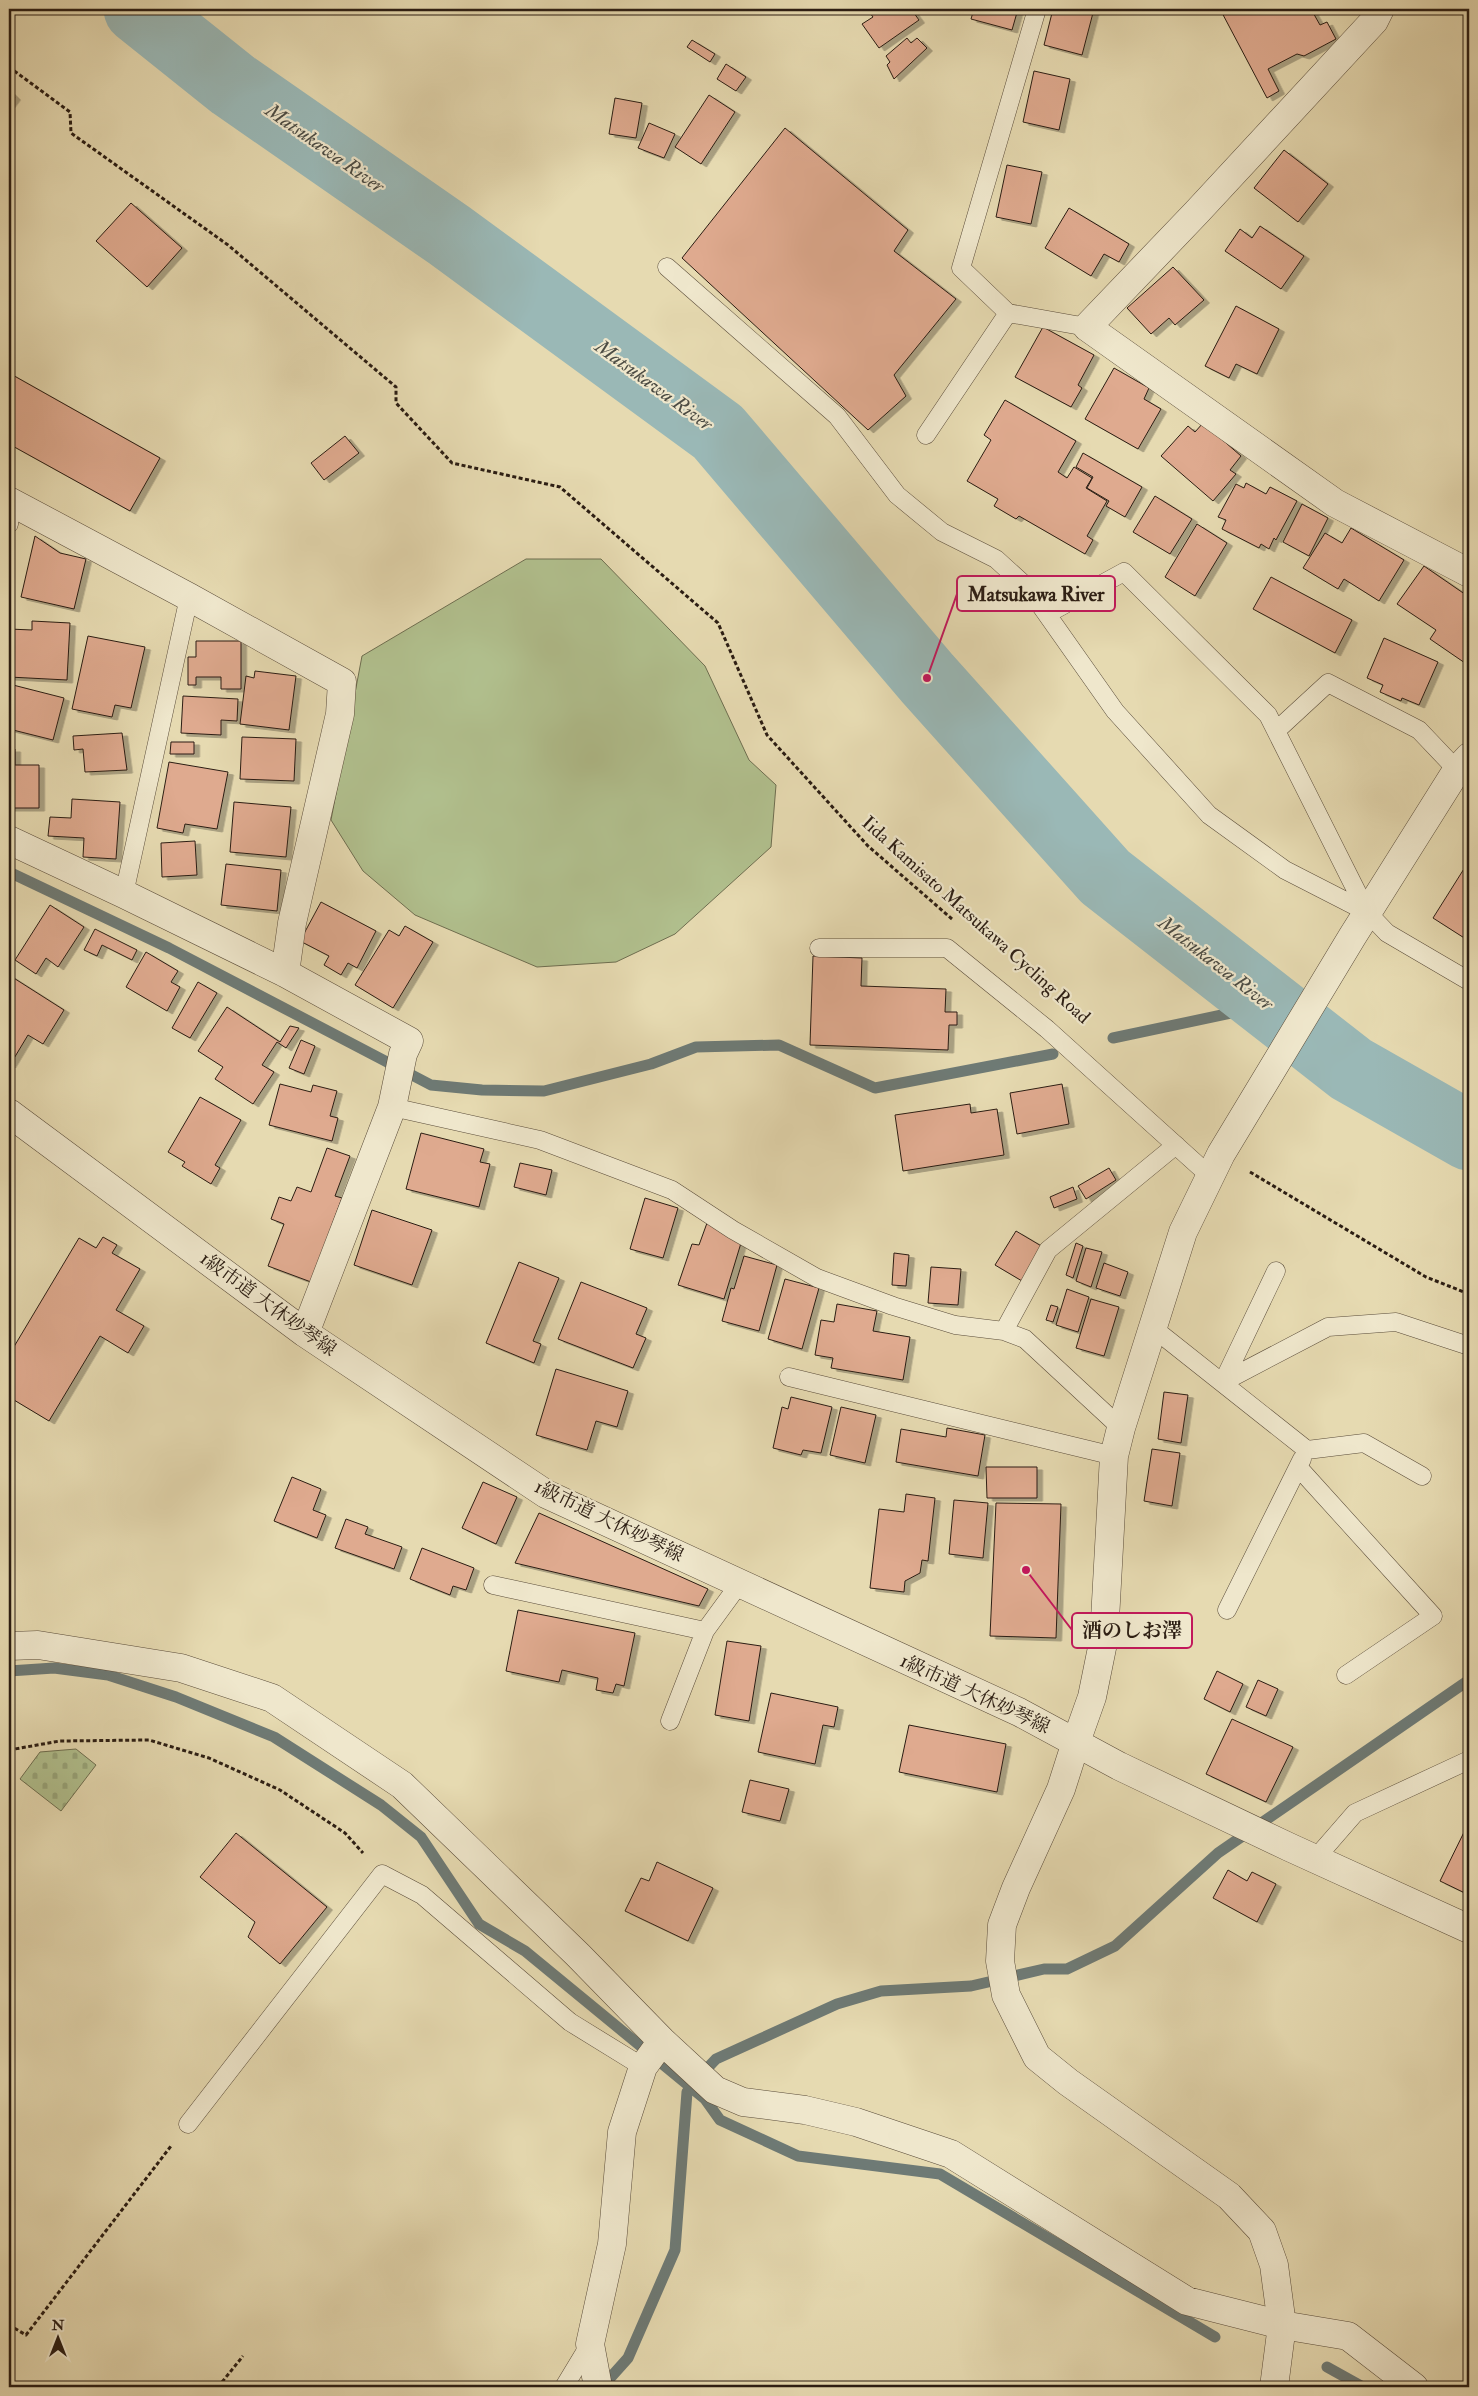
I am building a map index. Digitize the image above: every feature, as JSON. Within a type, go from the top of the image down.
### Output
[{"type":"street","points":[[1380,9],[1374,21],[1198,212],[1087,327],[1336,503],[1469,573]]},
{"type":"street","points":[[10,510],[189,596],[342,682],[340,714],[292,923],[285,973]]},
{"type":"street","points":[[1274,2387],[1282,2325],[1274,2265],[1262,2231],[1229,2196],[1068,2082],[1037,2057],[1006,1995],[1000,1960],[1002,1925],[1016,1888],[1061,1788],[1092,1697],[1104,1638],[1114,1456],[1121,1428],[1183,1232],[1221,1156],[1352,937],[1463,764]]},
{"type":"street","points":[[9,840],[285,973],[408,1041],[403,1054],[393,1100],[305,1333]]},
{"type":"street","name":"1級市道 大休妙琴線","points":[[9,1113],[305,1333],[546,1494],[1019,1712],[1119,1766],[1315,1859]]},
{"type":"street","points":[[9,1646],[38,1645],[181,1668],[272,1698],[402,1785],[578,1955],[662,2041],[715,2090],[743,2102],[805,2110],[856,2122],[951,2154],[1187,2301],[1282,2325],[1348,2336],[1414,2387]]},
{"type":"street","points":[[1315,1859],[1469,1929]]},
{"type":"street","points":[[596,2380],[590,2344],[612,2244],[622,2132],[643,2067],[662,2041]]},
{"type":"lane","points":[[1037,9],[961,268],[1008,313],[1087,327]]},
{"type":"lane","points":[[667,266],[837,416],[897,496],[942,532],[996,559],[1029,589],[1115,711],[1209,815],[1285,870],[1367,912]]},
{"type":"lane","points":[[926,435],[1008,313]]},
{"type":"lane","points":[[1047,614],[1124,572],[1268,716],[1367,912],[1387,933],[1469,981]]},
{"type":"lane","points":[[124,894],[189,596]]},
{"type":"lane","points":[[1276,731],[1328,683],[1419,730],[1463,764]]},
{"type":"lane","points":[[820,948],[947,948],[1047,1030],[1176,1144],[1221,1156]]},
{"type":"lane","points":[[393,1100],[540,1140],[672,1190],[733,1230],[817,1278],[893,1306],[955,1325],[1004,1331],[1026,1339],[1121,1428]]},
{"type":"lane","points":[[1004,1331],[1048,1250],[1176,1144]]},
{"type":"lane","points":[[1222,1382],[1276,1271]]},
{"type":"lane","points":[[1222,1382],[1328,1328],[1396,1322],[1469,1346]]},
{"type":"lane","points":[[1152,1328],[1307,1450],[1364,1443],[1422,1476]]},
{"type":"lane","points":[[789,1377],[1114,1456]]},
{"type":"lane","points":[[1227,1610],[1307,1450]]},
{"type":"lane","points":[[1298,1468],[1433,1616],[1346,1675]]},
{"type":"lane","points":[[670,1721],[706,1630],[740,1583]]},
{"type":"lane","points":[[493,1584],[706,1630]]},
{"type":"lane","points":[[1315,1859],[1355,1814],[1469,1760]]},
{"type":"lane","points":[[188,2124],[382,1874],[422,1895],[570,2022],[643,2067]]},
{"type":"lane","points":[[564,2387],[590,2344]]},
{"type":"path","name":"Iida Kamisato Matsukawa Cycling Road","points":[[9,67],[70,112],[71,133],[228,245],[396,387],[396,403],[452,463],[560,487],[718,623],[767,735],[868,846],[958,924]]},
{"type":"path","points":[[1221,1156],[1426,1277],[1469,1294]]},
{"type":"path","points":[[9,1750],[60,1741],[149,1740],[209,1758],[280,1790],[345,1833],[382,1874]]},
{"type":"path","points":[[9,2325],[26,2335],[188,2124]]},
{"type":"path","points":[[218,2387],[243,2356]]},
{"type":"green space","points":[[526,559],[601,559],[705,666],[749,760],[776,785],[771,847],[675,934],[616,962],[537,967],[415,915],[363,871],[331,820],[362,656]]},
{"type":"green space","points":[[76,1749],[96,1765],[61,1811],[20,1779],[40,1752]]},
{"type":"building","points":[[867,9],[911,9],[919,20],[879,48],[862,24],[873,17]]},
{"type":"building","points":[[974,9],[1018,9],[1012,30],[971,19]]},
{"type":"building","points":[[1053,9],[1094,9],[1082,55],[1044,45]]},
{"type":"building","points":[[1220,9],[1311,9],[1320,25],[1327,22],[1336,39],[1304,56],[1297,54],[1268,69],[1279,91],[1267,98]]},
{"type":"building","points":[[907,38],[911,43],[917,38],[927,48],[894,79],[887,65],[890,62],[886,56]]},
{"type":"building","points":[[692,40],[715,54],[710,62],[687,47]]},
{"type":"building","points":[[726,64],[746,77],[736,91],[717,79]]},
{"type":"building","points":[[1034,71],[1070,79],[1059,130],[1023,122]]},
{"type":"building","points":[[9,91],[15,97],[9,105]]},
{"type":"building","points":[[709,95],[735,112],[701,164],[675,147]]},
{"type":"building","points":[[615,98],[642,103],[636,138],[609,134]]},
{"type":"building","points":[[649,123],[675,134],[664,158],[638,148]]},
{"type":"building","points":[[785,128],[908,230],[894,251],[956,299],[894,375],[906,396],[868,430],[682,258]]},
{"type":"building","points":[[1284,150],[1328,184],[1298,222],[1254,188]]},
{"type":"building","points":[[1007,165],[1042,172],[1031,224],[996,217]]},
{"type":"building","points":[[131,203],[182,248],[147,287],[96,241]]},
{"type":"building","points":[[1069,208],[1129,244],[1119,262],[1104,254],[1091,276],[1045,248]]},
{"type":"building","points":[[1260,226],[1304,256],[1281,289],[1225,251],[1240,229],[1252,238]]},
{"type":"building","points":[[1173,267],[1204,300],[1175,325],[1169,318],[1151,334],[1127,308]]},
{"type":"building","points":[[1236,306],[1279,329],[1257,374],[1236,364],[1229,378],[1205,366]]},
{"type":"building","points":[[1043,327],[1094,355],[1078,385],[1082,388],[1071,407],[1015,377]]},
{"type":"building","points":[[1114,368],[1149,388],[1144,399],[1161,409],[1138,449],[1085,419]]},
{"type":"building","points":[[9,373],[160,458],[130,511],[9,444]]},
{"type":"building","points":[[1005,400],[1076,441],[1058,472],[1067,478],[1074,467],[1092,478],[1086,488],[1107,501],[1087,536],[1093,540],[1085,554],[1019,516],[1016,519],[994,506],[998,499],[967,481],[991,440],[984,435]]},
{"type":"building","points":[[1203,423],[1241,456],[1230,470],[1236,474],[1213,501],[1161,456],[1188,426],[1195,432]]},
{"type":"building","points":[[345,436],[359,453],[324,480],[311,463]]},
{"type":"building","points":[[1083,453],[1142,487],[1125,517],[1106,506],[1109,501],[1087,488],[1093,477],[1076,467]]},
{"type":"building","points":[[1246,483],[1266,494],[1270,487],[1297,501],[1276,540],[1274,538],[1269,549],[1261,544],[1259,548],[1222,529],[1226,520],[1218,517],[1236,484],[1244,488]]},
{"type":"building","points":[[1155,496],[1192,519],[1170,554],[1133,532]]},
{"type":"building","points":[[1302,504],[1328,518],[1309,556],[1283,542]]},
{"type":"building","points":[[1197,524],[1227,543],[1195,596],[1165,577]]},
{"type":"building","points":[[1351,528],[1404,560],[1379,601],[1344,579],[1338,589],[1303,568],[1325,533],[1342,543]]},
{"type":"building","points":[[35,536],[60,553],[86,559],[74,609],[21,597]]},
{"type":"building","points":[[1424,566],[1469,597],[1469,656],[1465,663],[1430,639],[1436,630],[1397,604]]},
{"type":"building","points":[[1271,577],[1352,620],[1335,653],[1253,609]]},
{"type":"building","points":[[32,621],[70,623],[67,680],[9,677],[9,629],[32,630]]},
{"type":"building","points":[[88,636],[145,647],[131,708],[115,705],[112,717],[72,709]]},
{"type":"building","points":[[1384,638],[1438,662],[1419,705],[1402,698],[1401,701],[1380,692],[1383,685],[1367,678]]},
{"type":"building","points":[[196,641],[241,641],[241,689],[221,689],[221,677],[196,677],[196,685],[188,685],[188,657],[196,657]]},
{"type":"building","points":[[255,671],[296,676],[289,730],[240,724],[246,676],[254,678]]},
{"type":"building","points":[[13,685],[64,698],[53,740],[9,729],[9,700]]},
{"type":"building","points":[[183,696],[238,699],[237,721],[221,720],[221,735],[181,733]]},
{"type":"building","points":[[122,733],[127,770],[85,772],[83,749],[74,750],[73,736]]},
{"type":"building","points":[[242,737],[296,739],[294,781],[240,779]]},
{"type":"building","points":[[171,742],[194,742],[194,754],[170,754]]},
{"type":"building","points":[[9,749],[15,749],[15,765],[39,765],[39,808],[9,808]]},
{"type":"building","points":[[169,762],[228,772],[217,829],[185,824],[183,833],[157,828]]},
{"type":"building","points":[[72,799],[120,802],[116,859],[83,857],[84,838],[48,836],[50,817],[71,818]]},
{"type":"building","points":[[234,802],[291,807],[286,857],[230,852]]},
{"type":"building","points":[[195,841],[197,875],[162,877],[161,843]]},
{"type":"building","points":[[226,864],[281,870],[277,911],[221,905]]},
{"type":"building","points":[[1467,864],[1469,865],[1469,941],[1433,918]]},
{"type":"building","points":[[321,902],[376,931],[357,968],[348,963],[341,975],[324,965],[329,956],[300,941]]},
{"type":"building","points":[[50,905],[84,927],[58,967],[46,958],[36,974],[15,960]]},
{"type":"building","points":[[405,926],[433,942],[393,1008],[355,985],[389,930],[399,936]]},
{"type":"building","points":[[95,929],[137,950],[132,960],[102,945],[97,956],[84,950]]},
{"type":"building","points":[[146,952],[178,971],[171,982],[180,987],[167,1011],[126,987]]},
{"type":"building","points":[[813,956],[862,958],[861,986],[946,989],[945,1012],[957,1012],[957,1025],[949,1025],[948,1050],[810,1045]]},
{"type":"building","points":[[9,975],[64,1010],[43,1044],[28,1035],[10,1065]]},
{"type":"building","points":[[198,982],[217,993],[190,1038],[172,1028]]},
{"type":"building","points":[[227,1007],[280,1042],[290,1026],[299,1028],[286,1048],[277,1042],[262,1065],[274,1072],[253,1104],[215,1079],[223,1067],[198,1051]]},
{"type":"building","points":[[301,1040],[315,1046],[304,1074],[289,1068]]},
{"type":"building","points":[[280,1084],[311,1092],[313,1085],[337,1091],[330,1116],[338,1118],[332,1141],[269,1125]]},
{"type":"building","points":[[1062,1084],[1069,1124],[1017,1134],[1010,1093]]},
{"type":"building","points":[[200,1097],[241,1120],[215,1165],[220,1168],[211,1184],[182,1166],[185,1162],[168,1152]]},
{"type":"building","points":[[970,1104],[971,1113],[997,1109],[1004,1155],[903,1171],[895,1115]]},
{"type":"building","points":[[421,1133],[484,1149],[480,1162],[490,1164],[479,1207],[406,1189]]},
{"type":"building","points":[[327,1148],[350,1156],[335,1196],[342,1198],[311,1282],[268,1266],[284,1224],[271,1219],[279,1197],[291,1201],[297,1187],[311,1192]]},
{"type":"building","points":[[520,1163],[552,1170],[546,1195],[514,1187]]},
{"type":"building","points":[[1109,1168],[1116,1180],[1086,1199],[1078,1186]]},
{"type":"building","points":[[1073,1187],[1077,1199],[1054,1208],[1050,1197]]},
{"type":"building","points":[[645,1198],[678,1208],[663,1258],[630,1249]]},
{"type":"building","points":[[372,1210],[432,1230],[412,1285],[354,1265]]},
{"type":"building","points":[[707,1223],[741,1243],[724,1299],[678,1285],[692,1244],[699,1245]]},
{"type":"building","points":[[1016,1231],[1043,1247],[1022,1281],[995,1265]]},
{"type":"building","points":[[103,1237],[117,1245],[112,1253],[140,1269],[116,1310],[144,1326],[128,1353],[100,1336],[49,1421],[9,1397],[9,1355],[79,1238],[96,1248]]},
{"type":"building","points":[[1076,1243],[1083,1246],[1073,1278],[1066,1275]]},
{"type":"building","points":[[1086,1248],[1102,1252],[1091,1287],[1076,1281]]},
{"type":"building","points":[[894,1253],[909,1255],[906,1286],[892,1285]]},
{"type":"building","points":[[744,1256],[777,1265],[759,1331],[722,1321],[731,1288],[734,1289]]},
{"type":"building","points":[[519,1262],[559,1278],[533,1341],[541,1344],[534,1363],[486,1343]]},
{"type":"building","points":[[1104,1263],[1128,1272],[1120,1296],[1096,1288]]},
{"type":"building","points":[[931,1267],[961,1269],[958,1305],[928,1303]]},
{"type":"building","points":[[785,1279],[819,1288],[802,1349],[768,1339]]},
{"type":"building","points":[[581,1282],[647,1308],[636,1334],[646,1338],[633,1368],[558,1339]]},
{"type":"building","points":[[1067,1289],[1089,1297],[1078,1332],[1056,1325]]},
{"type":"building","points":[[1091,1299],[1119,1307],[1104,1356],[1076,1348]]},
{"type":"building","points":[[837,1304],[877,1311],[873,1331],[910,1337],[903,1380],[831,1368],[833,1358],[815,1355],[821,1320],[834,1322]]},
{"type":"building","points":[[1051,1305],[1058,1307],[1053,1322],[1046,1320]]},
{"type":"building","points":[[556,1369],[628,1391],[617,1427],[596,1421],[587,1450],[536,1435]]},
{"type":"building","points":[[1164,1392],[1188,1395],[1181,1443],[1158,1439]]},
{"type":"building","points":[[791,1397],[832,1407],[821,1453],[803,1450],[801,1455],[773,1448],[782,1407],[788,1409]]},
{"type":"building","points":[[841,1407],[876,1415],[865,1463],[830,1455]]},
{"type":"building","points":[[947,1428],[985,1435],[978,1476],[896,1462],[901,1429],[946,1437]]},
{"type":"building","points":[[1152,1449],[1180,1453],[1172,1506],[1144,1501]]},
{"type":"building","points":[[986,1467],[1037,1467],[1037,1498],[987,1498]]},
{"type":"building","points":[[292,1477],[321,1489],[313,1510],[326,1515],[317,1538],[274,1521]]},
{"type":"building","points":[[483,1482],[517,1497],[496,1544],[462,1528]]},
{"type":"building","points":[[906,1494],[935,1498],[928,1561],[922,1560],[920,1573],[905,1581],[904,1592],[870,1588],[879,1509],[904,1512]]},
{"type":"building","points":[[954,1500],[988,1503],[983,1558],[949,1554]]},
{"type":"building","points":[[996,1503],[1061,1504],[1056,1638],[990,1636]]},
{"type":"building","points":[[539,1513],[708,1589],[699,1606],[515,1563]]},
{"type":"building","points":[[346,1519],[368,1527],[365,1534],[402,1547],[394,1569],[335,1548]]},
{"type":"building","points":[[422,1548],[474,1568],[466,1590],[453,1586],[450,1595],[410,1579]]},
{"type":"building","points":[[518,1610],[635,1633],[624,1686],[616,1684],[613,1693],[596,1690],[598,1678],[562,1670],[559,1682],[506,1671]]},
{"type":"building","points":[[727,1641],[761,1646],[749,1721],[715,1715]]},
{"type":"building","points":[[1217,1671],[1243,1684],[1230,1712],[1204,1699]]},
{"type":"building","points":[[1258,1680],[1278,1689],[1266,1716],[1246,1707]]},
{"type":"building","points":[[771,1693],[838,1707],[834,1727],[823,1725],[815,1764],[758,1752]]},
{"type":"building","points":[[1232,1719],[1293,1747],[1266,1802],[1206,1774]]},
{"type":"building","points":[[909,1725],[1006,1744],[997,1792],[899,1772]]},
{"type":"building","points":[[750,1780],[789,1789],[780,1821],[742,1812]]},
{"type":"building","points":[[1469,1822],[1469,1895],[1440,1881]]},
{"type":"building","points":[[236,1833],[327,1907],[280,1964],[248,1937],[255,1922],[200,1877]]},
{"type":"building","points":[[657,1862],[713,1888],[688,1941],[625,1911],[641,1878],[649,1881]]},
{"type":"building","points":[[1228,1870],[1247,1881],[1252,1872],[1276,1884],[1257,1922],[1213,1898]]},
{"type":"waterway","name":"Matsukawa River","points":[[138,9],[233,85],[449,235],[718,432],[927,678],[1105,877],[1351,1069],[1469,1136]]},
{"type":"waterway","points":[[9,872],[169,948],[431,1085],[482,1090],[544,1091],[651,1064],[696,1047],[779,1045],[875,1088],[1053,1054]]},
{"type":"waterway","points":[[1113,1038],[1269,1005]]},
{"type":"waterway","points":[[9,1671],[54,1668],[108,1675],[176,1697],[274,1737],[381,1805],[421,1837],[479,1924],[525,1951],[705,2099],[720,2120],[798,2156],[940,2174],[1215,2337]]},
{"type":"waterway","points":[[699,2077],[716,2059],[837,2004],[881,1991],[971,1986],[1044,1969],[1067,1969],[1115,1946],[1218,1853],[1469,1680]]},
{"type":"waterway","points":[[602,2387],[628,2358],[675,2250],[687,2092]]},
{"type":"waterway","points":[[1327,2367],[1363,2387]]},
{"type":"place","name":"Matsukawa River","points":[[927,678]]},
{"type":"place","name":"酒のしお澤","points":[[1026,1570]]}]
